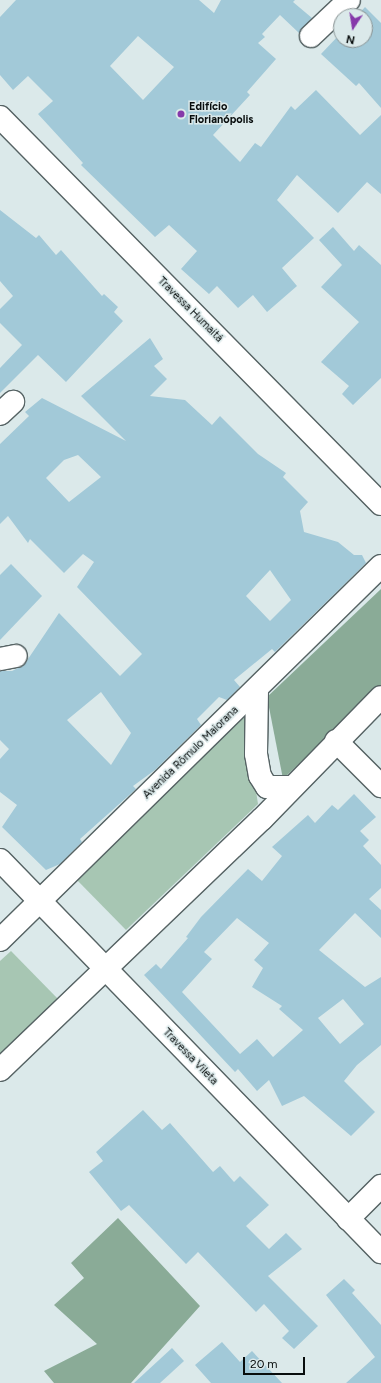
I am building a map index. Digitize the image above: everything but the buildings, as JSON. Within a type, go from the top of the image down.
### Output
[{"type":"street","points":[[311,36],[349,0]]},
{"type":"street","name":"Travessa Humaitá","points":[[0,117],[381,504]]},
{"type":"street","name":"Avenida Rômulo Maiorana","points":[[0,940],[257,690],[381,566]]},
{"type":"street","points":[[257,690],[256,754],[260,776],[267,787],[290,788]]},
{"type":"street","points":[[0,1070],[262,819],[290,788],[381,697]]},
{"type":"street","points":[[336,741],[381,786]]},
{"type":"street","name":"Travessa Vileta","points":[[0,860],[348,1219],[377,1242]]},
{"type":"street","points":[[348,1219],[381,1186]]},
{"type":"green space","points":[[381,589],[381,685],[283,779],[267,697]]},
{"type":"green space","points":[[244,713],[258,804],[126,930],[75,878]]},
{"type":"green space","points":[[11,951],[58,999],[0,1054],[0,961]]},
{"type":"green space","points":[[118,1218],[200,1306],[131,1383],[54,1383],[44,1371],[97,1344],[54,1305],[84,1278],[71,1263]]},
{"type":"place","name":"Edifício Florianópolis","points":[[181,114]]}]
